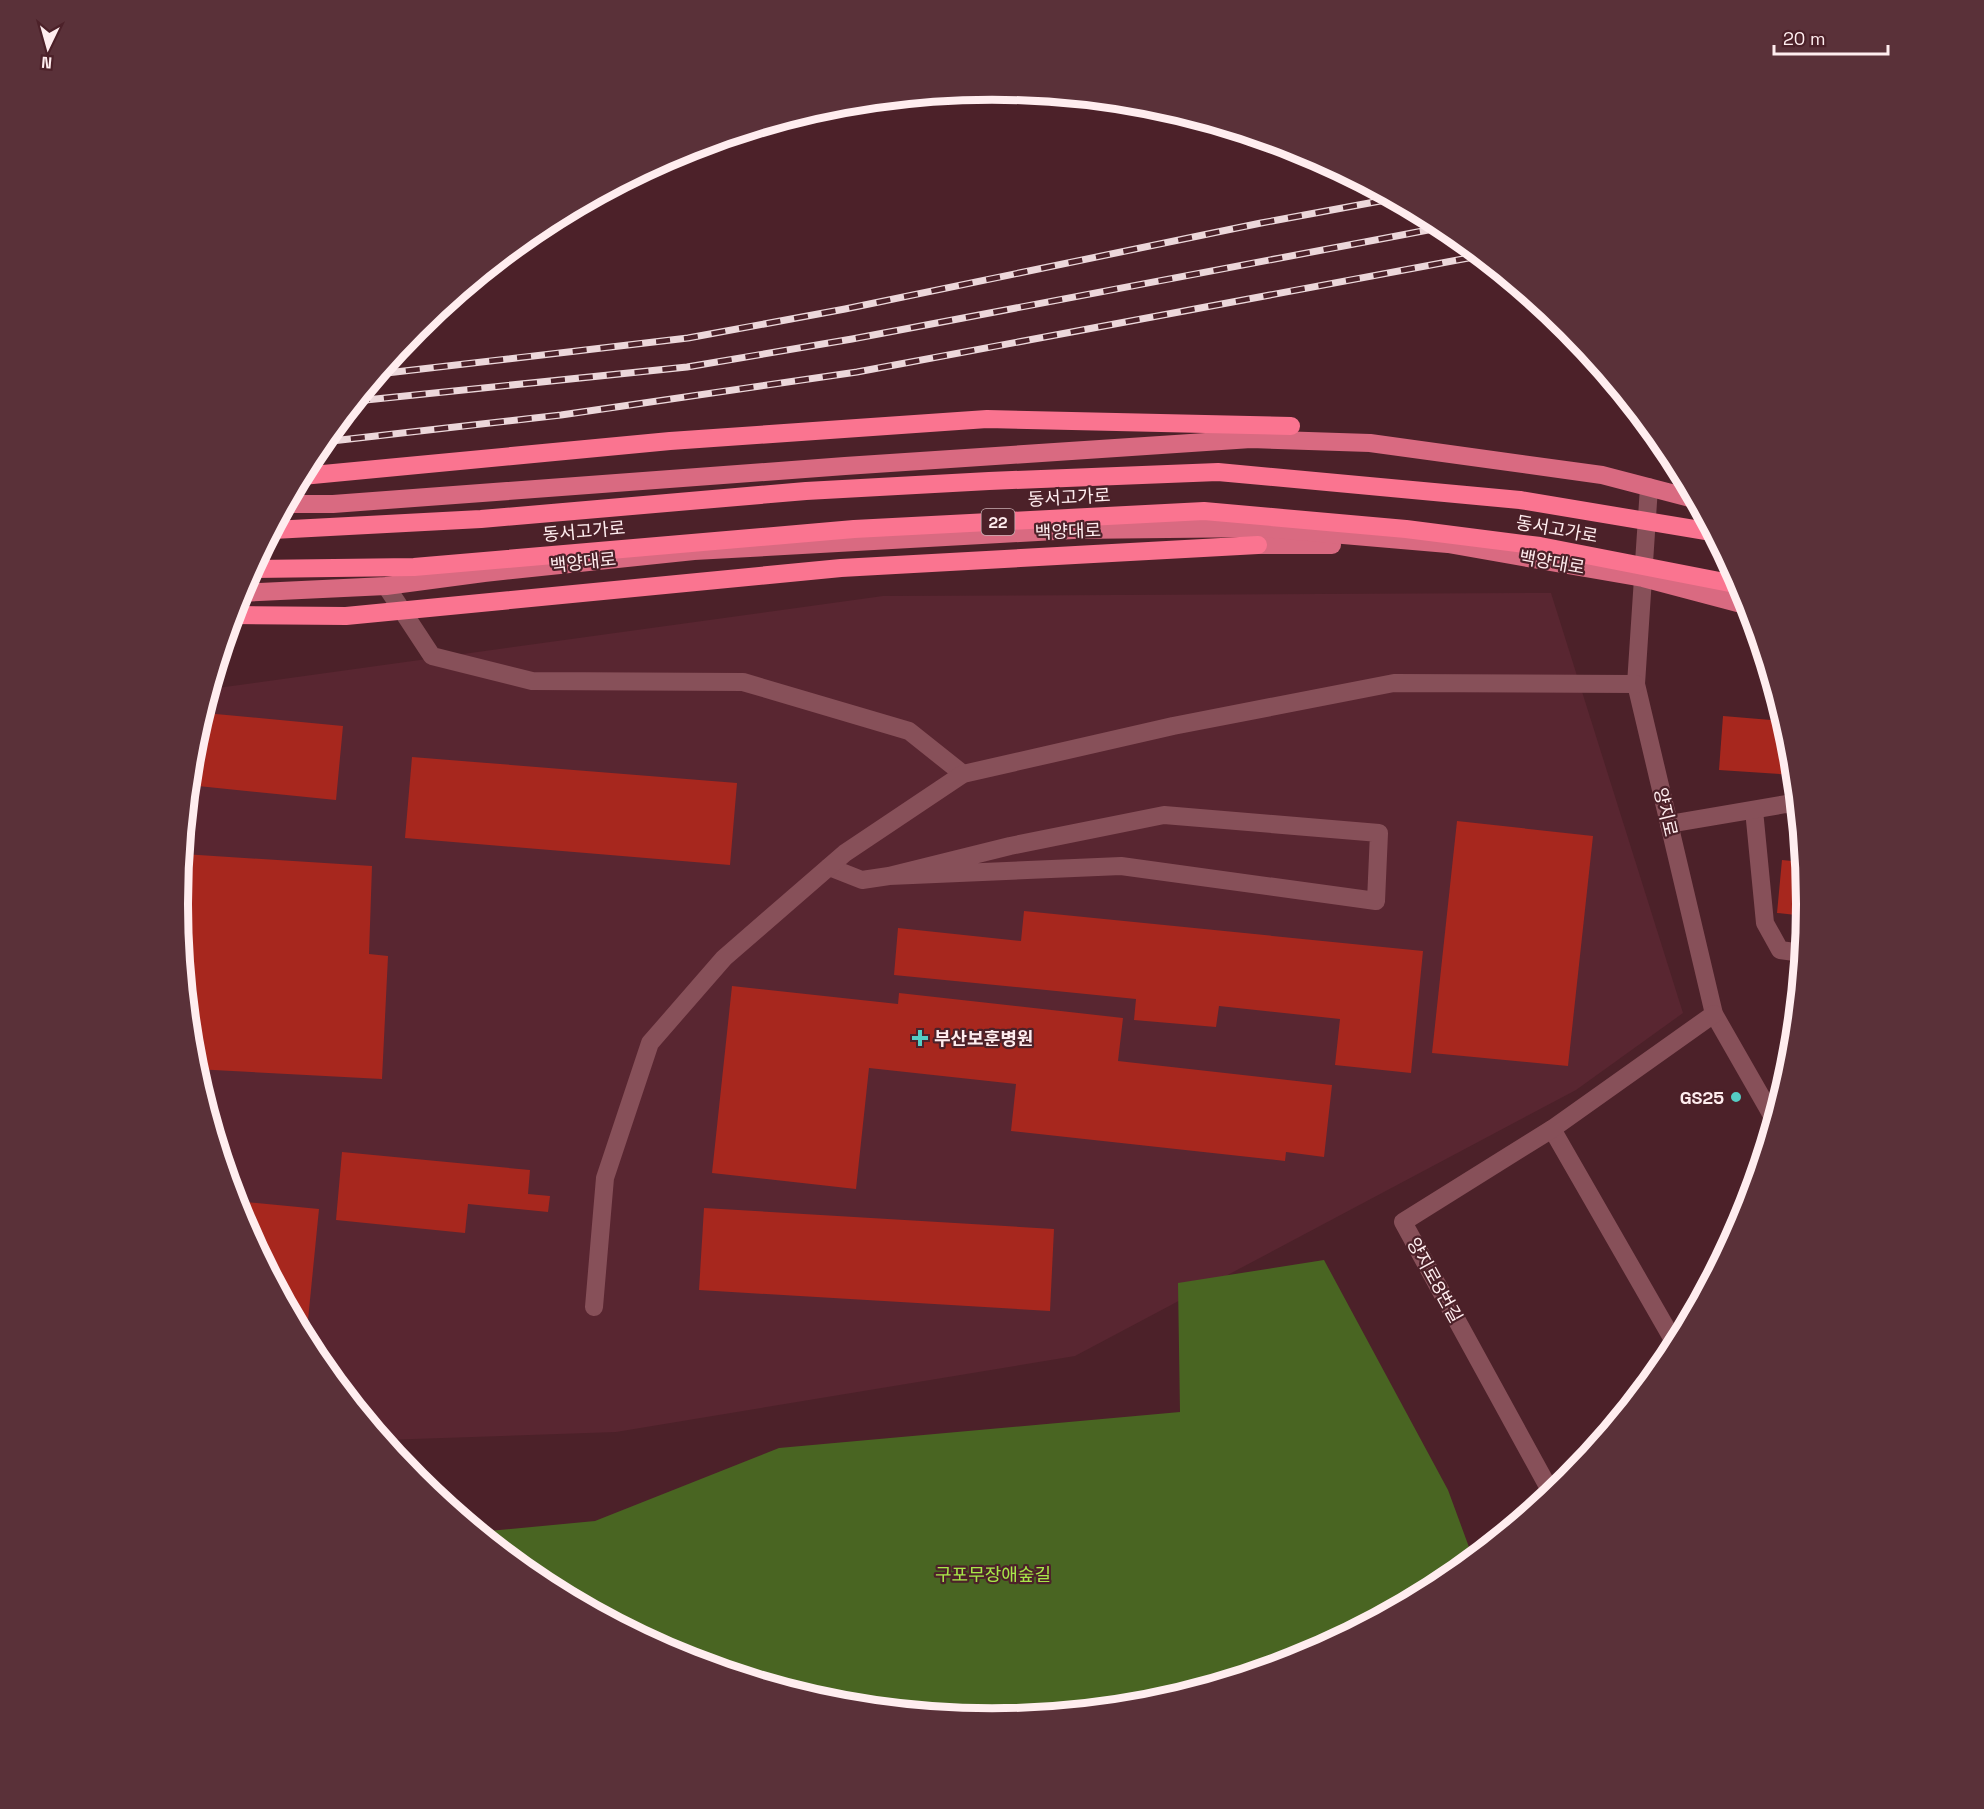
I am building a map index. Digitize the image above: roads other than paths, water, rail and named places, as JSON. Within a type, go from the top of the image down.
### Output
[{"type":"highway","points":[[313,475],[670,441],[987,419],[1290,426]]},
{"type":"highway","name":"동서고가로","points":[[281,530],[481,519],[806,491],[1218,472],[1520,500],[1703,530]]},
{"type":"highway","name":"동서고가로","points":[[262,569],[414,567],[854,529],[1204,511],[1406,529],[1540,546],[1728,583]]},
{"type":"highway","points":[[242,615],[346,616],[841,568],[1258,545]]},
{"type":"main road","points":[[1290,426],[1454,454]]},
{"type":"main road","points":[[295,504],[333,504],[1251,439],[1370,442],[1602,476],[1683,495]]},
{"type":"main road","name":"백양대로","points":[[251,592],[386,586],[484,573],[694,551],[1072,530],[1262,528],[1448,544],[1643,578],[1737,603]]},
{"type":"main road","points":[[1258,545],[1448,544]]},
{"type":"street","name":"양지로","points":[[1648,487],[1636,684],[1714,1014],[1769,1111]]},
{"type":"street","points":[[386,586],[432,656],[532,681],[742,682],[909,731],[963,774]]},
{"type":"street","points":[[594,1307],[605,1178],[650,1043],[724,958],[845,853],[963,774],[1173,726],[1394,682],[1636,684]]},
{"type":"street","points":[[1669,824],[1789,805]]},
{"type":"street","points":[[1754,810],[1765,923],[1780,950],[1794,952]]},
{"type":"street","points":[[829,867],[862,880],[889,876],[1010,846],[1164,814],[1379,833],[1376,901],[1121,866],[889,876]]},
{"type":"street","name":"양지로8번길","points":[[1547,1486],[1403,1222],[1552,1129],[1714,1014]]},
{"type":"street","points":[[1552,1129],[1670,1335]]},
{"type":"railway","points":[[389,373],[688,338],[845,309],[1261,223],[1381,201]]},
{"type":"railway","points":[[367,400],[687,367],[852,339],[1429,230]]},
{"type":"railway","points":[[336,441],[561,415],[857,372],[1469,258]]},
{"type":"place","name":"부산보훈병원","points":[[920,1038]]},
{"type":"place","name":"GS25","points":[[1736,1097]]},
{"type":"park label","name":"구포무장애숲길","points":[[993,1574]]}]
